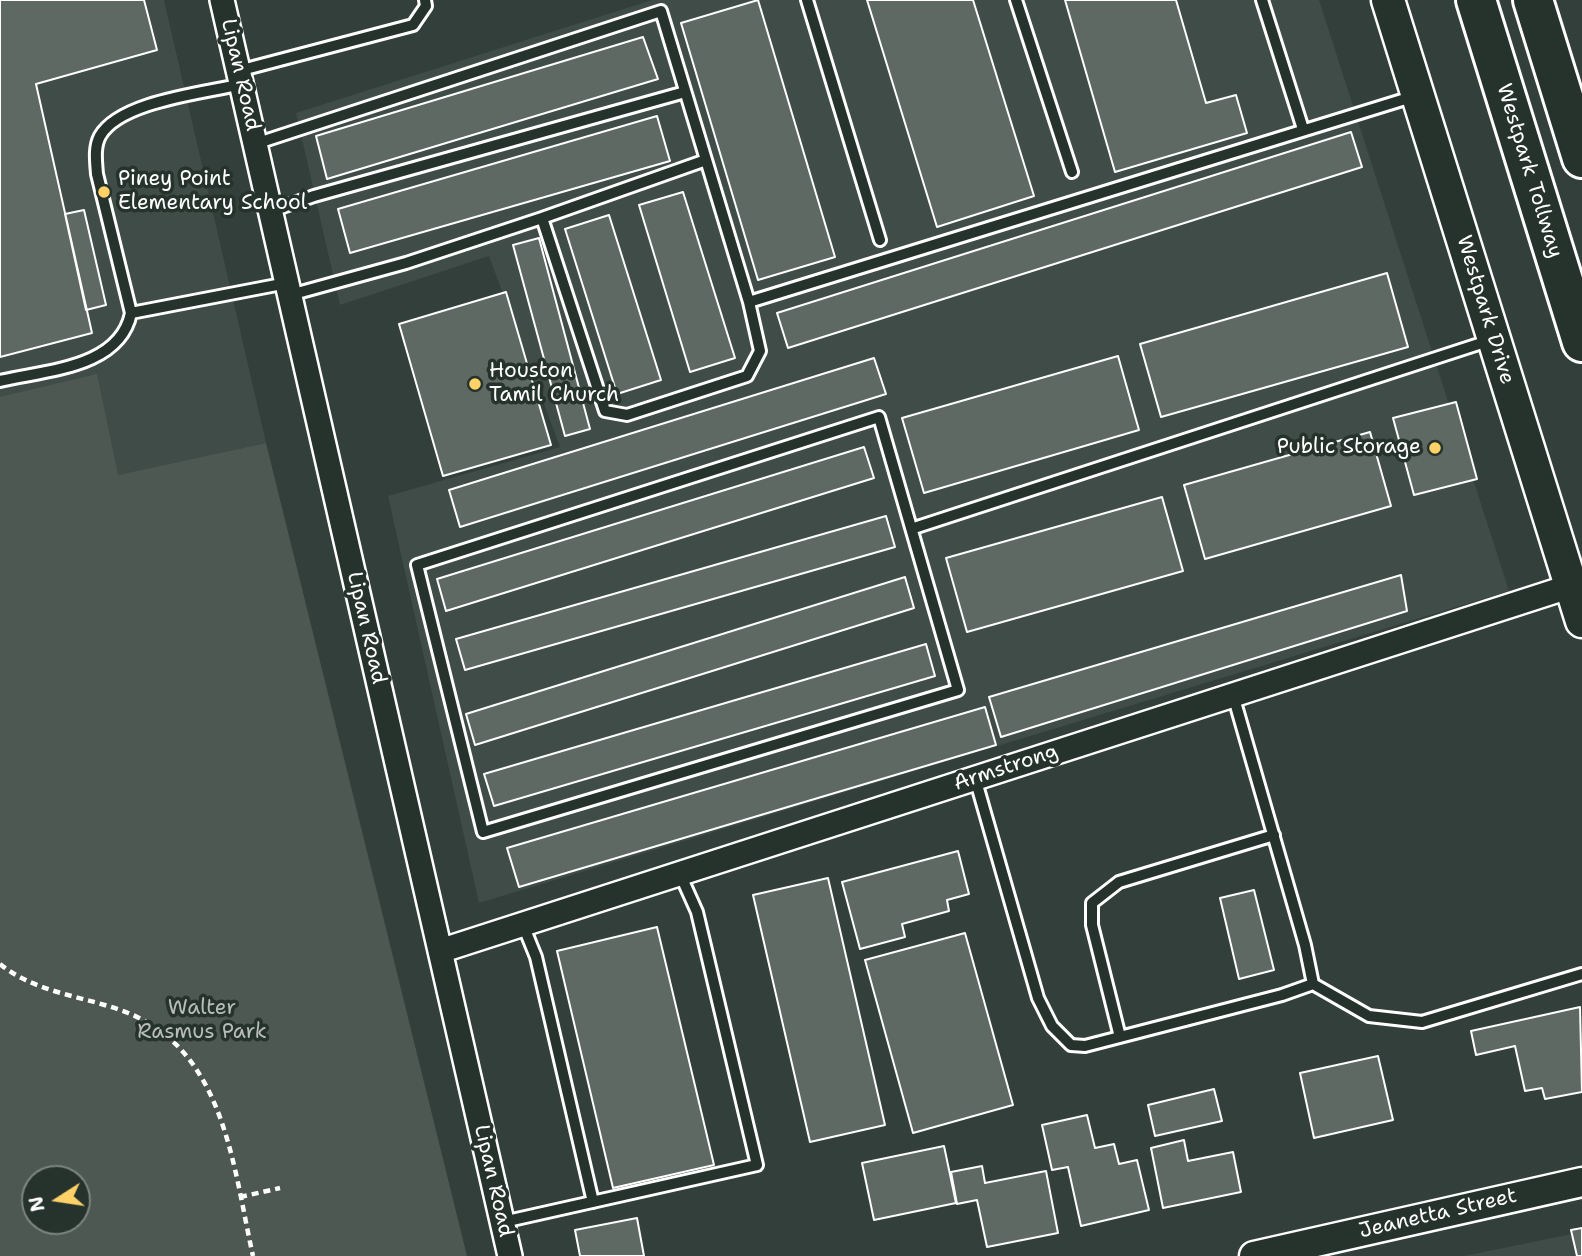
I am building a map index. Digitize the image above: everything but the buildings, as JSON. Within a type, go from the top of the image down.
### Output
[{"type":"highway","name":"Westpark Tollway","points":[[1476,0],[1582,342]]},
{"type":"highway","points":[[1534,0],[1582,158]]},
{"type":"main road","name":"Westpark Drive","points":[[1388,0],[1582,621]]},
{"type":"street","name":"Lipan Road","points":[[222,0],[510,1256]]},
{"type":"street","name":"Armstrong","points":[[440,951],[1571,586]]},
{"type":"street","name":"Jeanetta Street","points":[[1254,1256],[1582,1182]]},
{"type":"lane","points":[[0,381],[94,359],[119,342],[128,328],[131,313],[97,174],[95,154],[99,137],[110,124],[128,113],[413,24],[426,6],[425,0]]},
{"type":"lane","points":[[807,0],[880,240]]},
{"type":"lane","points":[[1016,0],[1072,173]]},
{"type":"lane","points":[[1262,0],[1303,129]]},
{"type":"lane","points":[[255,144],[661,11],[749,302],[760,351],[747,376],[627,415],[605,411],[542,218]]},
{"type":"lane","points":[[271,211],[340,188],[685,92]]},
{"type":"lane","points":[[749,302],[1418,95]]},
{"type":"lane","points":[[131,313],[289,289],[406,263],[706,160]]},
{"type":"lane","points":[[914,528],[1494,339]]},
{"type":"lane","points":[[879,417],[914,528],[958,690],[483,832],[417,565],[879,417]]},
{"type":"lane","points":[[1233,695],[1313,984],[1369,1016],[1422,1022],[1582,974]]},
{"type":"lane","points":[[975,778],[1038,998],[1052,1026],[1071,1045],[1085,1046],[1282,995],[1313,984]]},
{"type":"lane","points":[[1120,1037],[1092,925],[1092,903],[1119,882],[1273,835]]},
{"type":"lane","points":[[503,1222],[757,1165],[697,912],[680,874]]},
{"type":"lane","points":[[523,925],[536,957],[593,1202]]},
{"type":"path","points":[[0,964],[12,974],[51,991],[130,1013],[172,1038],[203,1077],[220,1111],[253,1256]]},
{"type":"path","points":[[240,1197],[280,1188]]},
{"type":"shaded area","name":"Piney Point Elementary School","points":[[0,0],[164,0],[266,443],[0,501]]},
{"type":"shaded area","points":[[652,0],[1319,0],[1509,591],[479,903],[388,496],[560,447],[489,256],[340,305],[296,113]]},
{"type":"shaded area","points":[[1582,1232],[1582,1256],[1464,1256]]},
{"type":"green space","name":"Walter Rasmus Park","points":[[97,374],[118,475],[266,443],[467,1256],[0,1256],[0,397]]},
{"type":"place","name":"Piney Point Elementary School","points":[[104,192]]},
{"type":"place","name":"Houston Tamil Church","points":[[475,384]]},
{"type":"place","name":"Public Storage","points":[[1435,448]]}]
